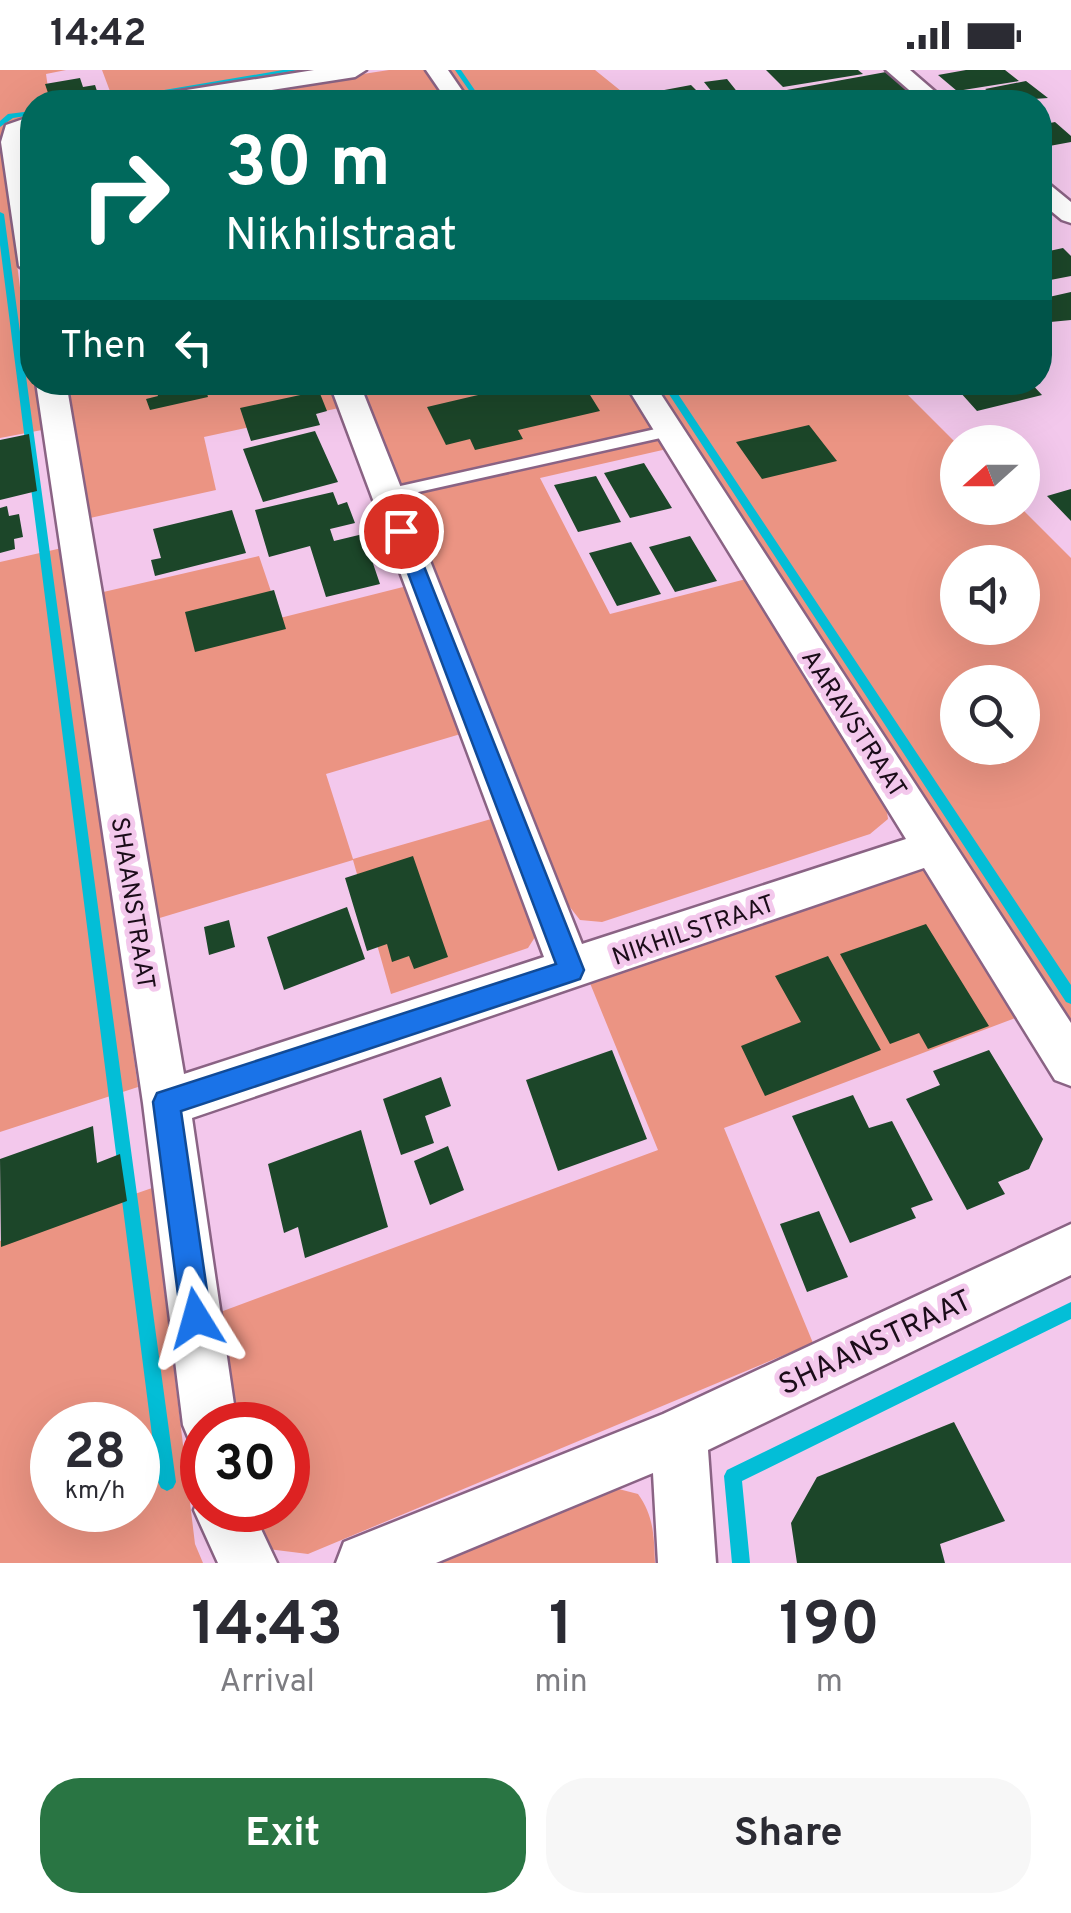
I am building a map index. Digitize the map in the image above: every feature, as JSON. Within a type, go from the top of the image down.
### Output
[{"type":"street","points":[[261,90],[354,70]]},
{"type":"street","points":[[897,70],[921,90]]},
{"type":"street","points":[[20,127],[14,130],[12,142],[20,192]]},
{"type":"street","name":"SHAANSTRAAT","points":[[53,395],[166,1102],[207,1402]]},
{"type":"street","points":[[349,395],[571,970]]},
{"type":"street","name":"AARAVSTRAAT","points":[[646,395],[1071,1064]]},
{"type":"street","name":"NIKHILSTRAAT","points":[[166,1102],[935,847]]},
{"type":"street","name":"SHAANSTRAAT","points":[[364,1563],[679,1435],[1071,1250]]},
{"type":"street","points":[[679,1435],[687,1563]]},
{"type":"street","points":[[233,1532],[248,1563]]},
{"type":"lane","points":[[387,494],[669,431]]},
{"type":"shaded area","points":[[0,70],[66,70],[46,74],[48,90],[20,90],[20,124],[1,138],[20,288],[20,395],[38,395],[42,430],[0,438]]},
{"type":"shaded area","points":[[102,70],[328,70],[205,90],[110,90]]},
{"type":"shaded area","points":[[389,70],[425,70],[439,90],[259,90]]},
{"type":"shaded area","points":[[448,70],[595,70],[620,90],[462,90]]},
{"type":"shaded area","points":[[69,395],[334,395],[339,408],[204,437],[216,490],[90,518]]},
{"type":"shaded area","points":[[361,395],[632,395],[667,449],[540,478],[610,614],[750,578],[885,798],[888,819],[870,834],[602,922],[580,920],[562,897]]},
{"type":"shaded area","points":[[659,395],[908,395],[940,427],[940,525],[1038,525],[1071,558],[1071,1029]]},
{"type":"shaded area","points":[[62,548],[138,1087],[0,1132],[0,562]]},
{"type":"shaded area","points":[[259,556],[280,618],[411,585],[464,733],[326,774],[353,859],[498,817],[537,934],[528,948],[391,994],[353,860],[153,920],[99,593]]},
{"type":"shaded area","points":[[917,863],[935,874],[1023,1015],[724,1128],[813,1343],[308,1554],[268,1549],[258,1532],[310,1532],[310,1402],[228,1402],[215,1314],[658,1150],[583,966]]},
{"type":"shaded area","points":[[152,1188],[180,1420],[180,1532],[194,1532],[203,1563],[0,1563],[0,1241]]},
{"type":"shaded area","points":[[607,1486],[638,1494],[643,1502],[652,1527],[655,1563],[436,1563]]},
{"type":"building","points":[[766,70],[858,70],[863,74],[783,87]]},
{"type":"building","points":[[1005,70],[1019,81],[956,90],[938,75]]},
{"type":"building","points":[[886,72],[908,90],[787,90]]},
{"type":"building","points":[[80,78],[83,87],[95,85],[97,90],[47,90],[45,84]]},
{"type":"building","points":[[727,79],[736,90],[710,90],[704,82]]},
{"type":"building","points":[[1026,81],[1038,90],[986,90]]},
{"type":"building","points":[[691,85],[696,90],[664,90]]},
{"type":"building","points":[[1052,123],[1071,136],[1071,142],[1052,146]]},
{"type":"building","points":[[1063,248],[1071,256],[1071,276],[1052,280],[1052,250]]},
{"type":"building","points":[[1071,292],[1071,320],[1052,322],[1052,296]]},
{"type":"building","points":[[300,395],[321,395],[327,411],[316,414],[320,425],[251,441],[240,408]]},
{"type":"building","points":[[478,395],[590,395],[600,411],[518,430],[523,439],[475,450],[470,439],[446,445],[427,407]]},
{"type":"building","points":[[963,395],[1042,395],[977,411]]},
{"type":"building","points":[[208,397],[150,410],[146,399]]},
{"type":"building","points":[[809,425],[837,461],[762,479],[736,442]]},
{"type":"building","points":[[315,431],[338,482],[263,502],[243,449]]},
{"type":"building","points":[[29,434],[37,491],[0,500],[0,440]]},
{"type":"building","points":[[644,463],[672,508],[630,518],[604,473]]},
{"type":"building","points":[[596,476],[621,522],[578,532],[554,485]]},
{"type":"building","points":[[1071,489],[1071,521],[1047,496]]},
{"type":"building","points":[[333,492],[338,505],[347,502],[355,523],[330,529],[334,541],[363,534],[380,584],[326,597],[310,546],[269,557],[255,510]]},
{"type":"building","points":[[7,506],[9,516],[19,514],[23,537],[14,539],[15,549],[0,553],[0,508]]},
{"type":"building","points":[[232,510],[246,553],[155,576],[151,560],[161,558],[153,529]]},
{"type":"building","points":[[690,536],[717,581],[675,592],[649,547]]},
{"type":"building","points":[[631,542],[661,594],[617,606],[589,553]]},
{"type":"building","points":[[274,590],[286,629],[195,652],[185,612]]},
{"type":"building","points":[[413,856],[448,957],[414,969],[409,956],[392,962],[387,944],[367,951],[345,878]]},
{"type":"building","points":[[347,907],[365,959],[284,990],[267,937]]},
{"type":"building","points":[[229,920],[235,947],[209,955],[204,927]]},
{"type":"building","points":[[926,924],[989,1026],[928,1049],[919,1033],[890,1044],[840,954]]},
{"type":"building","points":[[828,956],[881,1050],[765,1096],[741,1046],[801,1022],[775,976]]},
{"type":"building","points":[[612,1050],[647,1139],[558,1171],[526,1080]]},
{"type":"building","points":[[989,1050],[1043,1139],[1029,1169],[998,1182],[1005,1194],[967,1210],[906,1099],[940,1085],[933,1071]]},
{"type":"building","points":[[441,1077],[451,1106],[425,1116],[434,1143],[401,1155],[383,1099]]},
{"type":"building","points":[[853,1095],[869,1128],[892,1121],[933,1200],[911,1208],[916,1218],[850,1243],[792,1116]]},
{"type":"building","points":[[93,1126],[97,1163],[120,1154],[127,1201],[1,1247],[0,1159]]},
{"type":"building","points":[[361,1130],[388,1227],[305,1258],[298,1227],[284,1233],[268,1164]]},
{"type":"building","points":[[448,1146],[464,1190],[430,1205],[414,1161]]},
{"type":"building","points":[[819,1211],[848,1277],[807,1292],[780,1224]]},
{"type":"building","points":[[954,1422],[1005,1521],[940,1544],[945,1563],[797,1563],[791,1523],[817,1477]]},
{"type":"waterway","points":[[172,90],[296,70]]},
{"type":"waterway","points":[[458,70],[472,90]]},
{"type":"waterway","points":[[0,125],[20,115]]},
{"type":"waterway","points":[[0,214],[20,366]]},
{"type":"waterway","points":[[24,395],[167,1482]]},
{"type":"waterway","points":[[674,395],[1071,997]]},
{"type":"waterway","points":[[741,1563],[733,1476],[1071,1310]]},
{"type":"route","points":[[196,1318],[166,1102],[571,970],[401,531]]}]
